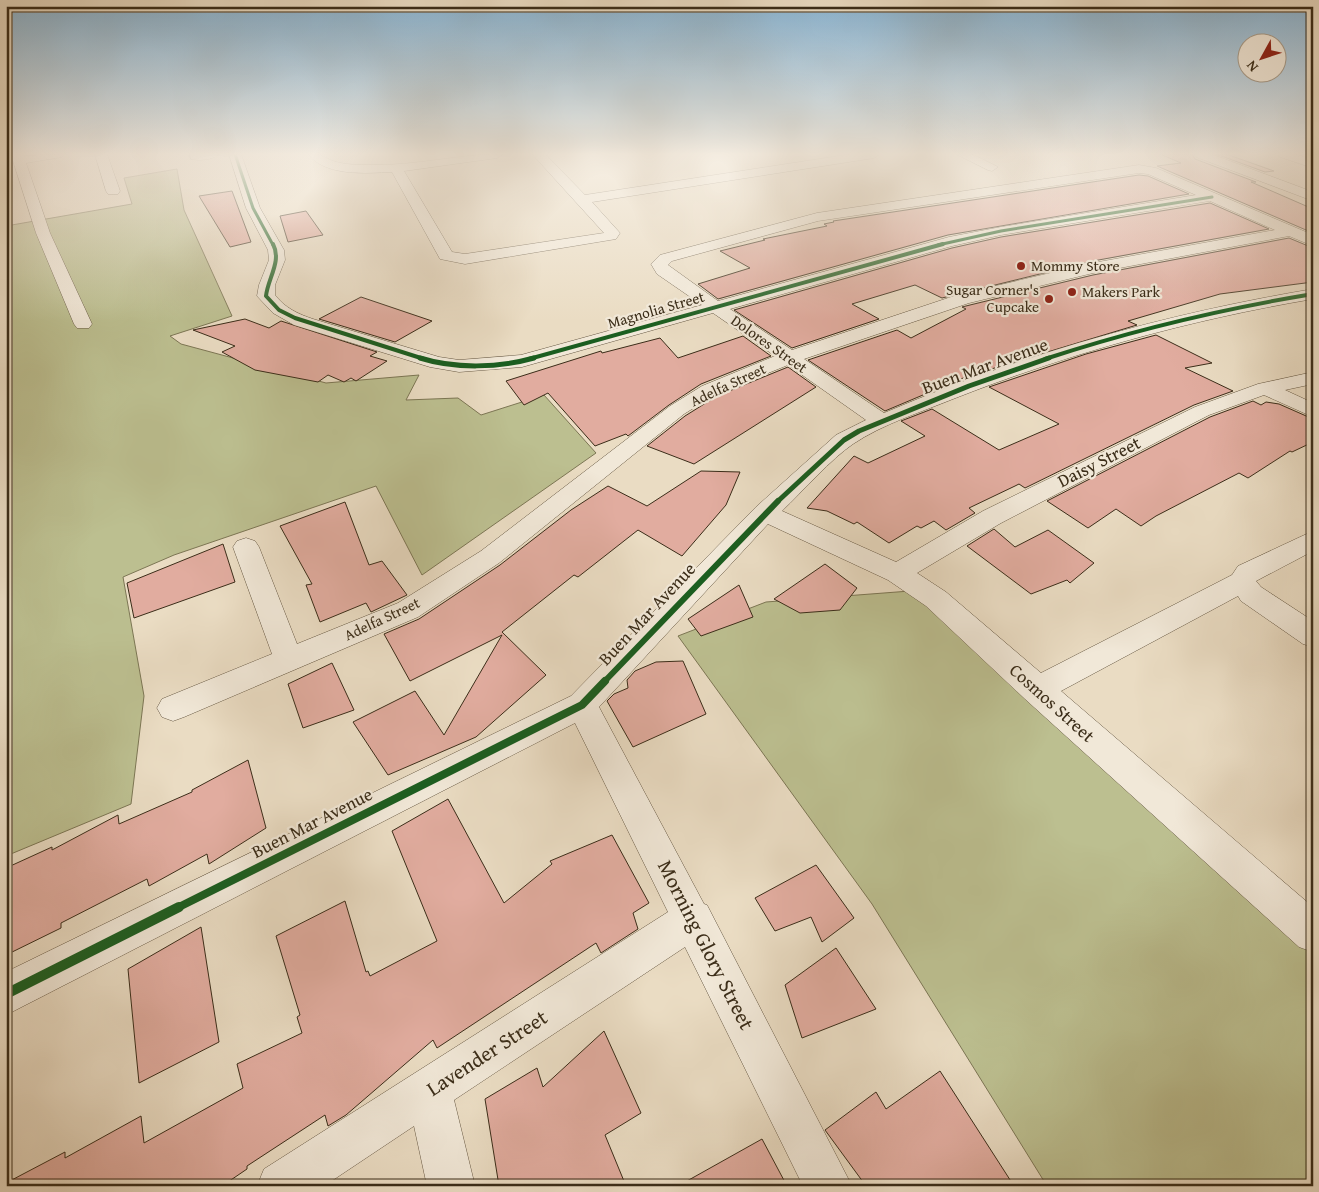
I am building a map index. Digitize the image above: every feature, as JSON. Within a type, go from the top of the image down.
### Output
[{"type":"street","points":[[35,210],[43,233],[83,324]]},
{"type":"street","name":"Magnolia Street","points":[[254,210],[276,250],[277,260],[267,285],[266,296],[274,308],[288,317],[436,363],[459,366],[480,366],[522,361],[949,242],[1002,231],[1134,210]]},
{"type":"street","points":[[420,210],[446,256],[465,259],[611,236],[613,234],[590,210]]},
{"type":"street","name":"Dolores Street","points":[[866,210],[817,217],[666,258],[659,264],[663,271],[882,421]]},
{"type":"street","points":[[1242,210],[1313,241]]},
{"type":"street","points":[[1245,211],[1254,210]]},
{"type":"street","name":"Adelfa Street","points":[[174,708],[408,610],[490,557],[677,410],[709,390],[788,358],[963,299],[1093,268],[1292,231]]},
{"type":"street","name":"Buen Mar Avenue","points":[[6,994],[582,706],[765,513],[844,440],[882,421],[990,379],[1111,337],[1268,300],[1313,294]]},
{"type":"street","name":"Daisy Street","points":[[897,572],[992,517],[1202,411],[1265,388],[1313,378]]},
{"type":"street","points":[[1265,388],[1313,411]]},
{"type":"street","name":"Cosmos Street","points":[[765,513],[897,572],[936,599],[1036,690],[1313,933]]},
{"type":"street","points":[[1036,690],[1242,582],[1247,573],[1313,540]]},
{"type":"street","points":[[246,547],[289,660]]},
{"type":"street","points":[[1242,582],[1251,594],[1313,636]]},
{"type":"street","name":"Morning Glory Street","points":[[582,706],[693,919],[828,1186]]},
{"type":"street","name":"Lavender Street","points":[[282,1186],[693,919]]},
{"type":"street","points":[[429,1091],[451,1186]]},
{"type":"green space","points":[[100,210],[184,210],[232,316],[170,336],[181,344],[326,383],[419,375],[406,400],[458,398],[481,415],[544,395],[596,453],[422,575],[376,486],[174,555],[123,577],[144,696],[131,804],[6,856],[6,226]]},
{"type":"green space","points":[[910,591],[1313,953],[1313,1186],[1047,1186],[872,904],[678,636],[766,602]]},
{"type":"building","points":[[207,210],[239,210],[251,242],[230,247]]},
{"type":"building","points":[[909,210],[1097,210],[948,235],[718,299],[698,284],[750,268],[720,251],[765,240],[763,239],[827,226],[824,224]]},
{"type":"building","points":[[1169,210],[1225,210],[1269,229],[1093,261],[942,298],[915,285],[852,304],[879,319],[792,348],[734,310],[952,248],[1001,237]]},
{"type":"building","points":[[1259,210],[1313,210],[1313,233]]},
{"type":"building","points":[[306,211],[323,235],[288,242],[280,216]]},
{"type":"building","points":[[1289,238],[1313,248],[1313,282],[1220,294],[1128,321],[1137,325],[968,376],[885,411],[808,360],[897,330],[911,338],[966,309],[962,307],[1093,275]]},
{"type":"building","points":[[361,297],[432,321],[395,342],[319,319]]},
{"type":"building","points":[[245,319],[269,328],[281,321],[377,352],[370,356],[387,361],[356,381],[351,378],[344,382],[328,375],[318,382],[255,370],[222,352],[235,346],[193,330]]},
{"type":"building","points":[[1156,335],[1212,363],[1185,368],[1233,391],[1194,405],[1025,488],[1019,484],[969,508],[975,513],[946,530],[934,521],[921,528],[917,526],[889,543],[857,522],[854,524],[827,511],[807,508],[854,456],[868,463],[925,436],[901,421],[932,409],[999,450],[1059,424],[989,387],[1086,354]]},
{"type":"building","points":[[743,336],[771,356],[701,384],[628,436],[626,434],[595,446],[548,393],[524,405],[506,381],[601,351],[602,353],[660,338],[678,358]]},
{"type":"building","points":[[788,367],[816,387],[694,464],[647,446],[685,416],[717,396]]},
{"type":"building","points":[[1253,401],[1261,405],[1266,402],[1279,404],[1313,419],[1313,442],[1292,452],[1290,451],[1248,478],[1239,473],[1156,516],[1141,526],[1116,509],[1088,528],[1047,501],[1210,417]]},
{"type":"building","points":[[701,471],[740,472],[726,505],[682,556],[638,530],[578,577],[574,575],[502,632],[546,675],[476,737],[388,775],[353,722],[415,691],[444,735],[502,635],[410,681],[384,634],[419,619],[500,565],[571,510],[608,486],[647,506]]},
{"type":"building","points":[[345,502],[369,565],[382,561],[407,595],[371,612],[366,603],[320,622],[306,585],[312,584],[280,526]]},
{"type":"building","points":[[994,529],[1015,547],[1048,530],[1094,563],[1070,583],[1067,580],[1031,594],[967,546]]},
{"type":"building","points":[[223,544],[235,582],[134,618],[127,583]]},
{"type":"building","points":[[825,564],[857,588],[840,610],[800,613],[774,599]]},
{"type":"building","points":[[739,585],[753,617],[701,636],[688,619]]},
{"type":"building","points":[[683,661],[706,714],[633,747],[607,701],[614,694],[628,688],[627,680],[635,671],[656,662]]},
{"type":"building","points":[[332,663],[354,710],[303,728],[288,684]]},
{"type":"building","points":[[248,760],[266,828],[209,864],[207,854],[149,886],[147,879],[61,923],[61,928],[6,955],[6,868],[52,847],[52,850],[118,815],[119,824],[192,792],[192,790]]},
{"type":"building","points":[[448,799],[504,903],[552,864],[550,861],[612,835],[649,903],[633,913],[638,929],[601,953],[596,943],[437,1048],[433,1040],[346,1115],[328,1126],[325,1115],[247,1166],[247,1169],[222,1186],[6,1186],[6,1183],[65,1152],[65,1158],[141,1116],[144,1143],[243,1088],[237,1064],[302,1033],[297,1017],[300,1015],[276,936],[345,901],[366,972],[368,971],[370,976],[437,941],[392,831]]},
{"type":"building","points":[[816,865],[854,918],[822,942],[811,917],[775,931],[755,898]]},
{"type":"building","points":[[201,927],[219,1042],[139,1083],[128,969]]},
{"type":"building","points":[[836,948],[876,1009],[802,1038],[785,985]]},
{"type":"building","points":[[604,1031],[641,1113],[605,1135],[626,1186],[499,1186],[485,1099],[537,1068],[543,1087]]},
{"type":"building","points":[[940,1071],[1014,1186],[866,1186],[825,1130],[876,1092],[886,1109]]},
{"type":"building","points":[[762,1139],[787,1186],[678,1186]]},
{"type":"cycle path","points":[[254,210],[276,250],[277,260],[267,285],[266,296],[279,310],[307,323],[437,363],[459,366],[522,361],[949,242],[1001,231],[1134,210]]},
{"type":"cycle path","points":[[6,994],[582,705],[765,513],[844,440],[859,431],[969,386],[1082,347],[1196,316],[1313,294]]},
{"type":"place","name":"Mommy Store","points":[[1021,266]]},
{"type":"place","name":"Makers Park","points":[[1072,292]]},
{"type":"place","name":"Sugar Corner's Cupcake","points":[[1049,299]]}]
